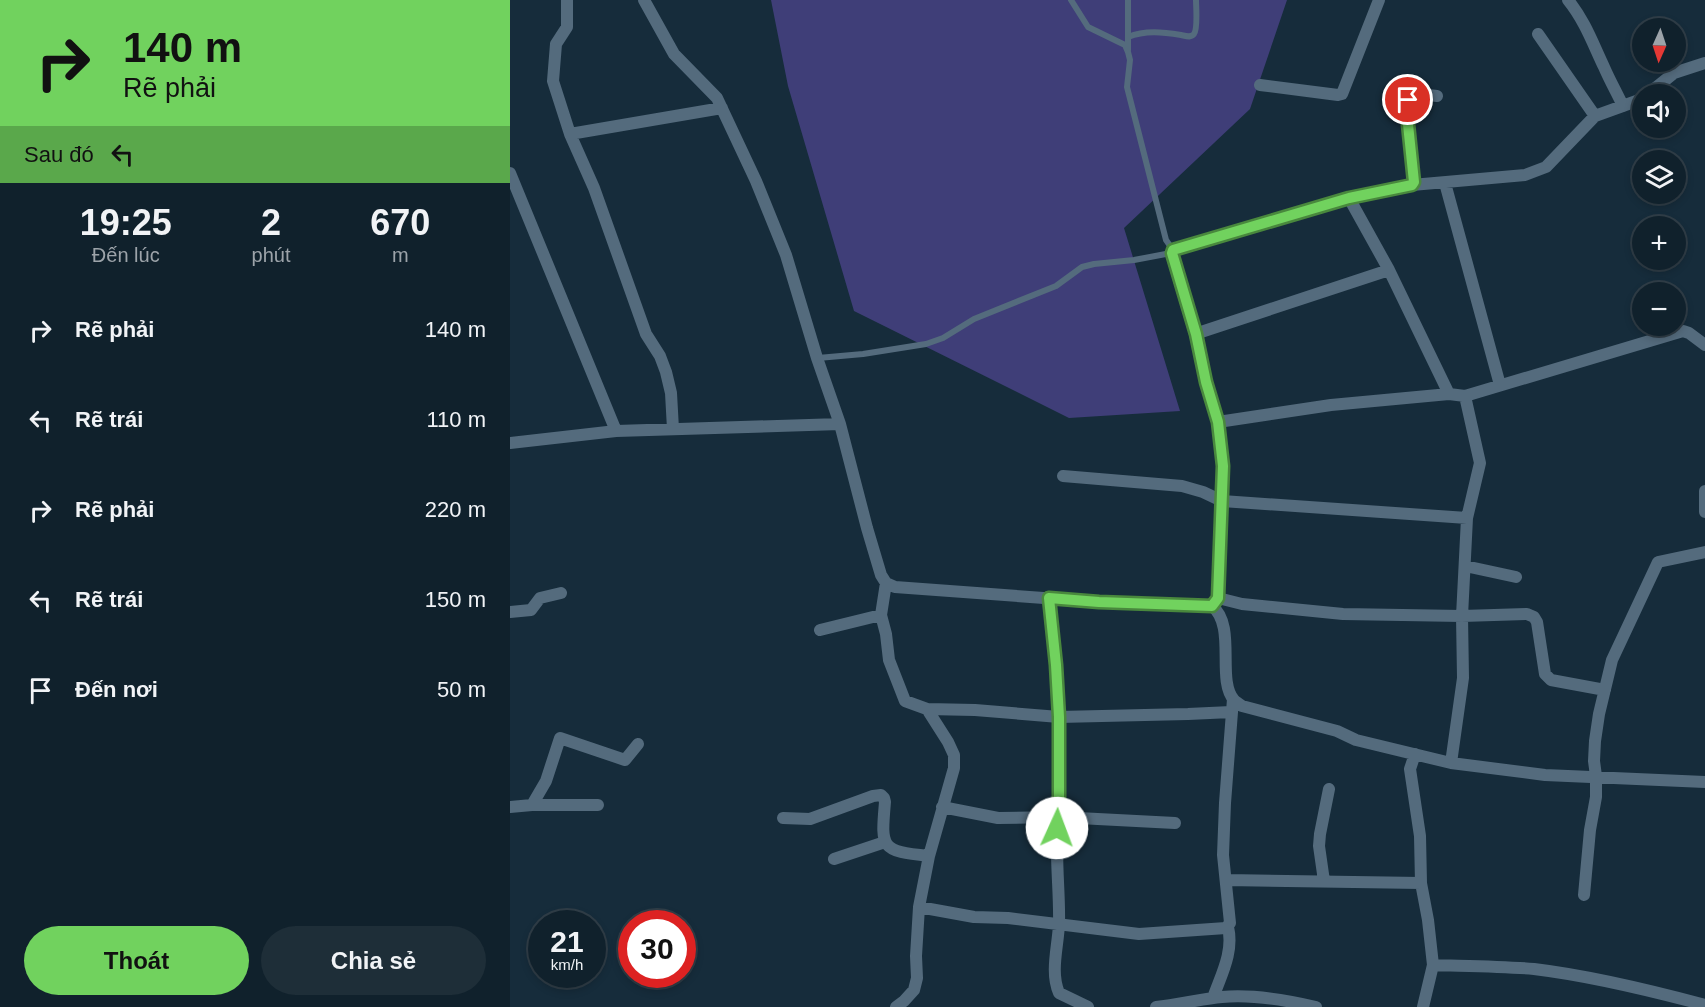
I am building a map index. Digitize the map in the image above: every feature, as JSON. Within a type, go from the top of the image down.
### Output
[{"type":"street","points":[[567,0],[567,27],[556,44],[553,81],[570,134],[594,188],[646,334],[660,356],[666,372],[671,393],[673,429]]},
{"type":"street","points":[[644,0],[674,54],[717,98],[756,181],[786,255],[817,358],[840,424],[881,575],[886,583],[895,587],[1099,602],[1215,602],[1343,614],[1462,616],[1527,614],[1534,617],[1537,622],[1545,674],[1548,678],[1605,690]]},
{"type":"street","points":[[1260,85],[1342,94],[1379,0]]},
{"type":"street","points":[[1568,0],[1578,12],[1588,31],[1623,106]]},
{"type":"street","points":[[1538,34],[1595,116]]},
{"type":"street","points":[[1660,84],[1674,73],[1705,63]]},
{"type":"street","points":[[1412,185],[1414,182],[1406,105],[1412,96],[1420,94],[1437,96]]},
{"type":"street","points":[[1213,998],[1228,958],[1230,934],[1223,855],[1232,706],[1223,625],[1215,602],[1223,466],[1218,422],[1172,251],[1349,198],[1412,185],[1525,175],[1536,172],[1546,167],[1595,116],[1632,103]]},
{"type":"street","points":[[570,134],[722,108]]},
{"type":"street","points":[[510,173],[616,431]]},
{"type":"street","points":[[1445,183],[1500,385]]},
{"type":"street","points":[[1349,198],[1389,270],[1449,394]]},
{"type":"street","points":[[1196,334],[1389,270]]},
{"type":"street","points":[[1218,422],[1331,405],[1449,394],[1465,396],[1683,331],[1705,345]]},
{"type":"street","points":[[1451,763],[1463,678],[1462,616],[1467,518],[1480,463],[1465,396]]},
{"type":"street","points":[[510,443],[616,431],[840,424]]},
{"type":"street","points":[[1063,476],[1182,486],[1222,501],[1467,518]]},
{"type":"street","points":[[1705,491],[1705,512]]},
{"type":"street","points":[[1584,895],[1590,830],[1596,797],[1595,741],[1612,660],[1658,562],[1705,552]]},
{"type":"street","points":[[1465,566],[1516,578]]},
{"type":"street","points":[[886,583],[881,615],[889,660],[905,701],[927,709],[975,710],[1059,717],[1188,714],[1242,706],[1336,731],[1356,740],[1451,763],[1545,775],[1705,782]]},
{"type":"street","points":[[510,612],[531,610],[540,598],[561,593]]},
{"type":"street","points":[[1049,598],[1059,717],[1059,817],[1057,828],[1059,924],[1055,985],[1059,993],[1088,1007]]},
{"type":"street","points":[[820,630],[881,615]]},
{"type":"street","points":[[896,1007],[914,990],[917,978],[919,908],[929,856],[954,768],[954,755],[927,709]]},
{"type":"street","points":[[532,805],[546,781],[560,738],[625,760],[638,744]]},
{"type":"street","points":[[1415,754],[1410,769],[1420,836],[1421,883],[1433,965],[1423,1007]]},
{"type":"street","points":[[1324,881],[1319,846],[1329,789]]},
{"type":"street","points":[[783,818],[810,819],[881,795],[885,802],[882,835],[888,847],[895,851],[929,856]]},
{"type":"street","points":[[510,807],[598,805]]},
{"type":"street","points":[[942,807],[998,818],[1059,817],[1175,823]]},
{"type":"street","points":[[834,859],[885,842]]},
{"type":"street","points":[[1226,879],[1421,883]]},
{"type":"street","points":[[919,908],[974,917],[1008,918],[1139,934],[1228,927]]},
{"type":"street","points":[[1433,965],[1532,969],[1574,975],[1705,1005]]},
{"type":"street","points":[[1156,1007],[1181,1005],[1213,998],[1241,997],[1290,1001],[1316,1007]]},
{"type":"lane","points":[[817,358],[863,354],[926,344],[943,338],[974,319],[1056,286],[1082,267],[1134,260],[1172,251],[1166,240],[1127,87],[1130,60],[1128,52],[1125,45],[1088,27],[1071,0]]},
{"type":"lane","points":[[1128,0],[1128,52]]},
{"type":"lane","points":[[1128,37],[1140,32],[1192,36],[1196,31],[1196,0]]},
{"type":"shaded area","points":[[771,0],[1287,0],[1250,109],[1124,228],[1180,411],[1069,418],[854,311],[788,86]]},
{"type":"route","points":[[1057,828],[1059,817],[1059,717],[1049,598],[1212,606],[1218,598],[1223,466],[1218,422],[1173,250],[1349,198],[1412,185],[1414,182],[1406,105],[1408,100]]}]
